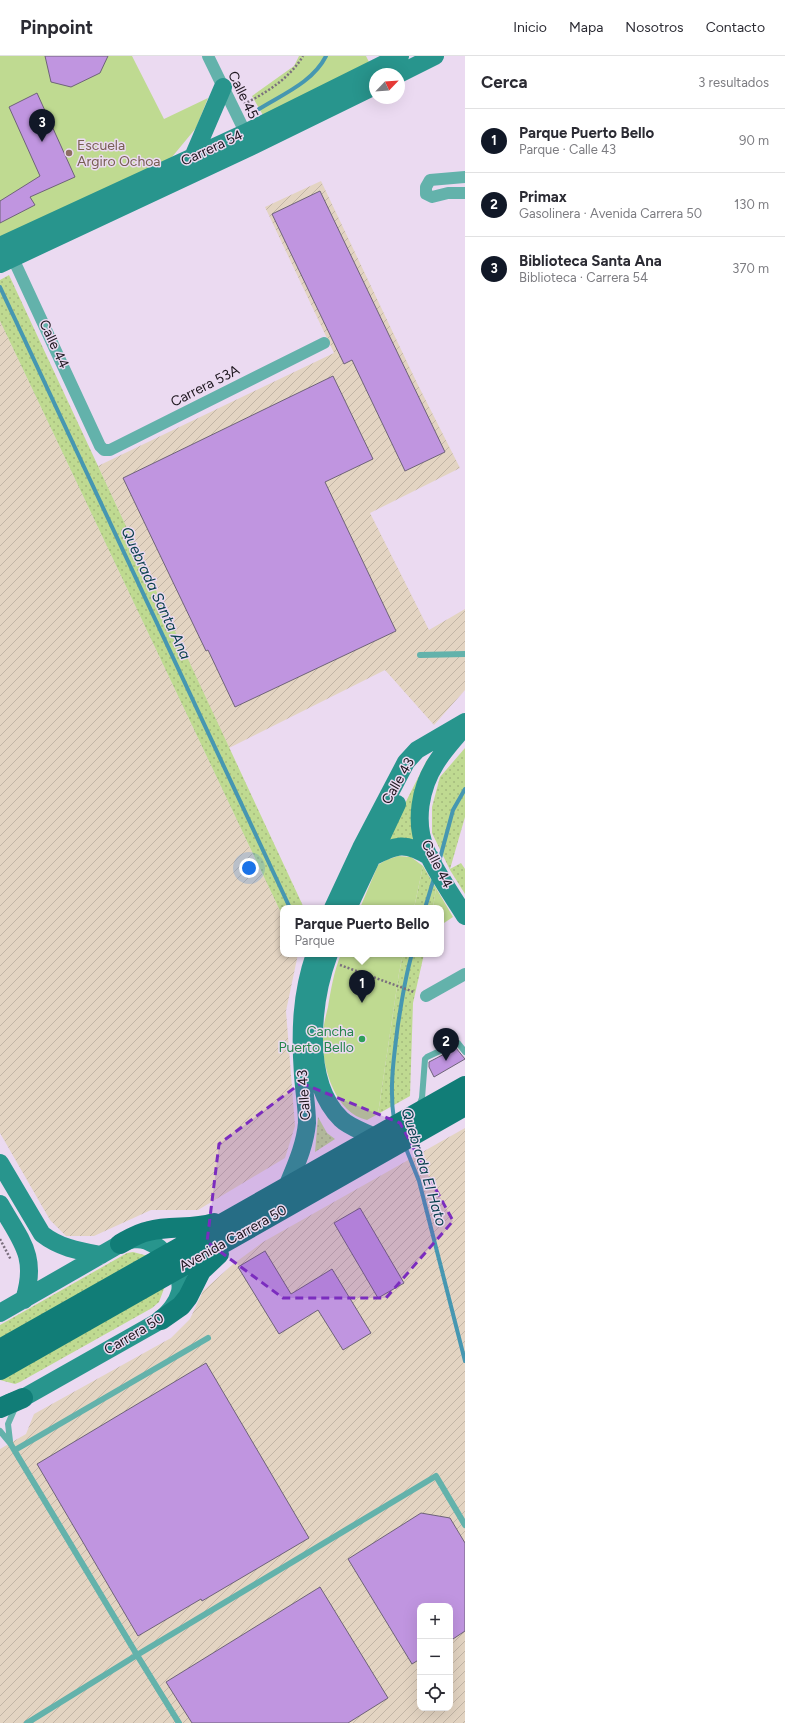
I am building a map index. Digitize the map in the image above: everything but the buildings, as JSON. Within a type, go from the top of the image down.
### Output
[{"type":"main road","name":"Carrera 54","points":[[5,253],[193,157],[248,140],[376,61],[400,56]]},
{"type":"main road","points":[[405,71],[435,56]]},
{"type":"main road","points":[[193,157],[223,87]]},
{"type":"main road","name":"Carrera 54","points":[[5,253],[248,140],[369,89]]},
{"type":"main road","name":"Calle 43","points":[[334,905],[361,848],[402,768],[410,757],[465,722]]},
{"type":"main road","name":"Calle 44","points":[[465,726],[436,763],[423,792],[420,807],[420,820],[424,844],[430,857],[465,916]]},
{"type":"main road","name":"Calle 43","points":[[349,905],[426,746]]},
{"type":"main road","points":[[372,857],[398,846],[414,848],[430,857]]},
{"type":"main road","name":"Calle 43","points":[[287,1187],[300,1157],[306,1129],[307,1111],[300,1042],[301,1020],[307,982],[314,957]]},
{"type":"main road","name":"Calle 43","points":[[331,958],[317,995],[315,1012],[316,1053],[320,1083],[333,1110],[342,1120],[383,1140]]},
{"type":"main road","name":"Avenida Carrera 50","points":[[420,1122],[465,1086]]},
{"type":"main road","name":"Avenida Carrera 50","points":[[247,1220],[287,1187],[420,1122],[465,1106]]},
{"type":"main road","name":"Avenida Carrera 50","points":[[0,1370],[171,1263],[383,1140]]},
{"type":"main road","points":[[0,1163],[42,1234],[52,1242],[62,1246],[101,1255]]},
{"type":"main road","points":[[0,1204],[22,1242],[29,1258],[30,1275],[24,1300]]},
{"type":"main road","points":[[0,1313],[136,1235],[149,1231],[198,1227],[247,1220]]},
{"type":"main road","points":[[161,1320],[181,1306],[188,1297],[206,1265],[247,1220]]},
{"type":"main road","points":[[120,1244],[134,1239],[147,1241],[157,1246],[171,1263]]},
{"type":"main road","name":"Avenida Carrera 50","points":[[0,1349],[171,1263]]},
{"type":"main road","name":"Carrera 50","points":[[0,1402],[8,1403],[23,1398],[161,1320],[172,1310],[180,1292],[180,1281],[171,1263]]},
{"type":"main road","points":[[0,1408],[23,1398]]},
{"type":"street","name":"Calle 45","points":[[208,56],[248,140]]},
{"type":"street","points":[[465,177],[430,180],[426,187],[426,194],[432,197],[448,193],[465,193]]},
{"type":"street","name":"Calle 44","points":[[5,253],[100,446]]},
{"type":"street","name":"Carrera 53A","points":[[100,446],[104,450],[110,450],[324,343]]},
{"type":"street","points":[[421,994],[465,974]]},
{"type":"lane","points":[[420,655],[465,654]]},
{"type":"lane","points":[[420,1122],[425,1059],[457,1043],[465,1052]]},
{"type":"lane","points":[[15,1450],[208,1338]]},
{"type":"lane","points":[[10,1443],[8,1436],[8,1424],[16,1406],[23,1398]]},
{"type":"lane","points":[[0,1431],[15,1450],[178,1723]]},
{"type":"lane","points":[[27,1723],[137,1655],[436,1476],[465,1525]]},
{"type":"path","points":[[234,110],[268,92],[299,63],[303,56]]},
{"type":"path","points":[[331,958],[421,994]]},
{"type":"path","points":[[0,1239],[14,1265]]},
{"type":"highlighted area","points":[[301,1083],[400,1123],[453,1221],[386,1298],[283,1298],[207,1242],[219,1144]]},
{"type":"shaded area","points":[[321,181],[417,383],[460,468],[370,513],[429,630],[465,609],[465,690],[434,725],[385,670],[229,748],[98,466],[334,353],[265,207]]},
{"type":"shaded area","points":[[0,321],[280,911],[280,957],[297,957],[286,1011],[295,1126],[285,1158],[198,1210],[151,1210],[94,1236],[66,1236],[50,1220],[0,1133]]},
{"type":"shaded area","points":[[465,1128],[465,1723],[0,1723],[0,1449],[26,1434],[34,1414],[171,1338],[190,1319],[203,1291],[232,1265],[263,1242]]},
{"type":"green space","points":[[0,56],[132,56],[164,119],[208,98],[196,128],[167,163],[0,239]]},
{"type":"green space","points":[[299,56],[366,56],[371,66],[264,117],[252,96],[294,66]]},
{"type":"green space","points":[[9,275],[303,905],[280,905],[280,911],[0,321],[0,280]]},
{"type":"green space","points":[[440,745],[420,848],[387,839],[427,760]]},
{"type":"green space","points":[[465,748],[465,817],[450,869],[461,863],[465,869],[465,894],[450,870],[432,833],[432,807],[440,777]]},
{"type":"green space","points":[[398,856],[411,857],[423,866],[415,905],[361,905],[378,865],[386,860]]},
{"type":"green space","points":[[423,866],[436,888],[433,905],[415,905]]},
{"type":"green space","points":[[436,888],[453,917],[444,923],[444,905],[433,905]]},
{"type":"green space","points":[[340,957],[402,957],[378,1114],[367,1120],[355,1115],[345,1107],[337,1097],[331,1084],[324,1057],[323,1031],[336,967]]},
{"type":"green space","points":[[402,957],[423,957],[413,1003],[410,1096],[378,1114]]},
{"type":"green space","points":[[318,1117],[327,1133],[335,1139],[315,1152]]},
{"type":"green space","points":[[133,1252],[148,1256],[0,1340],[0,1325],[127,1253]]},
{"type":"green space","points":[[165,1286],[159,1302],[152,1308],[20,1382],[15,1384],[0,1380]]},
{"type":"waterway","points":[[259,109],[297,87],[313,73],[326,56]]},
{"type":"waterway","name":"Quebrada Santa Ana","points":[[0,287],[289,905]]},
{"type":"waterway","name":"Quebrada El Hato","points":[[439,862],[453,810],[465,789]]},
{"type":"waterway","name":"Quebrada El Hato","points":[[426,905],[434,878]]},
{"type":"waterway","name":"Quebrada El Hato","points":[[394,1120],[392,1096],[394,1060],[402,997],[411,957]]},
{"type":"waterway","name":"Quebrada El Hato","points":[[405,1146],[419,1181],[465,1361]]},
{"type":"place","name":"Biblioteca Santa Ana","points":[[42,142]]},
{"type":"place","name":"Escuela Argiro Ochoa","points":[[69,153]]},
{"type":"place","name":"Parque Puerto Bello","points":[[362,1003]]},
{"type":"place","name":"Cancha Puerto Bello","points":[[362,1039]]},
{"type":"place","name":"Primax","points":[[446,1061]]}]
